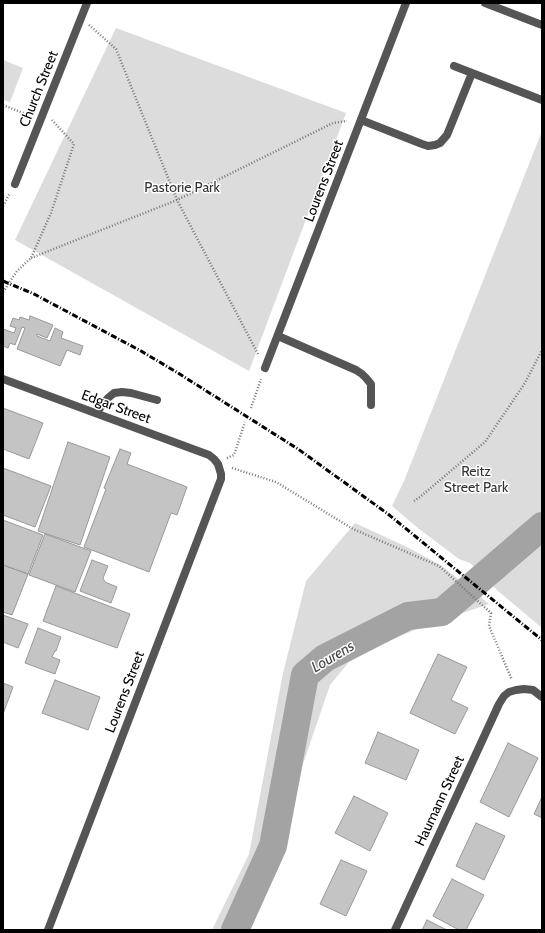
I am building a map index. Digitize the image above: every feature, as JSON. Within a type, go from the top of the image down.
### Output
[{"type":"street","name":"Church Street","points":[[15,184],[88,3]]},
{"type":"street","name":"Lourens Street","points":[[265,368],[406,3]]},
{"type":"street","points":[[485,3],[542,25]]},
{"type":"street","points":[[454,66],[542,100]]},
{"type":"street","points":[[361,120],[428,146],[440,143],[448,135],[472,73]]},
{"type":"street","points":[[278,336],[362,374],[371,384],[371,405]]},
{"type":"street","name":"Edgar Street","points":[[3,379],[209,455],[218,464]]},
{"type":"street","points":[[96,413],[108,398],[114,394],[122,392],[157,400]]},
{"type":"street","name":"Lourens Street","points":[[48,930],[221,479],[218,464]]},
{"type":"street","points":[[516,690],[533,690],[542,697]]},
{"type":"street","name":"Haumann Street","points":[[395,930],[499,704],[504,696],[509,692],[516,690]]},
{"type":"path","points":[[81,18],[116,49],[177,200],[265,368],[251,408]]},
{"type":"path","points":[[3,104],[41,119]]},
{"type":"path","points":[[31,258],[51,213],[74,144],[44,111]]},
{"type":"path","points":[[3,292],[17,271],[31,258],[177,200],[333,123],[361,120]]},
{"type":"path","points":[[414,501],[485,442],[525,383],[542,350]]},
{"type":"path","points":[[218,464],[234,454],[245,422]]},
{"type":"path","points":[[218,464],[276,482],[353,529],[439,566],[491,613],[488,626],[516,690]]},
{"type":"green space","name":"Pastorie Park","points":[[116,28],[346,113],[249,371],[15,240]]},
{"type":"green space","points":[[3,60],[23,68],[10,102],[3,100]]},
{"type":"green space","name":"Reitz Street Park","points":[[542,131],[542,628],[498,591],[470,563],[459,559],[419,529],[392,506],[404,481]]},
{"type":"green space","points":[[355,523],[407,547],[442,566],[489,604],[425,626],[385,642],[349,662],[330,685],[303,764],[289,829],[277,862],[244,930],[212,930],[249,854],[283,673],[306,581]]},
{"type":"building","points":[[30,316],[53,325],[47,338],[37,334],[37,336],[50,341],[55,328],[63,332],[61,338],[83,346],[80,355],[67,350],[60,366],[17,349],[25,328],[22,327],[15,345],[10,343],[8,348],[3,346],[3,329],[14,333],[16,328],[10,326],[13,318],[19,320],[20,317],[29,320]]},
{"type":"building","points":[[3,408],[43,423],[29,459],[3,449]]},
{"type":"building","points":[[68,442],[110,457],[80,545],[38,531]]},
{"type":"building","points":[[120,449],[131,453],[127,464],[187,487],[177,515],[171,513],[149,572],[84,547],[106,489],[104,488]]},
{"type":"building","points":[[3,468],[51,486],[35,527],[3,515]]},
{"type":"building","points":[[3,520],[43,535],[28,574],[3,565]]},
{"type":"building","points":[[45,534],[91,551],[75,592],[29,575]]},
{"type":"building","points":[[92,560],[108,566],[103,578],[105,582],[117,587],[111,603],[80,591]]},
{"type":"building","points":[[3,565],[28,574],[12,615],[3,612]]},
{"type":"building","points":[[56,586],[130,614],[117,648],[43,621]]},
{"type":"building","points":[[3,615],[28,624],[18,648],[3,642]]},
{"type":"building","points":[[38,628],[61,637],[52,657],[60,660],[55,674],[25,663]]},
{"type":"building","points":[[438,654],[467,667],[451,700],[468,708],[455,734],[410,713]]},
{"type":"building","points":[[55,680],[100,697],[88,730],[42,713]]},
{"type":"building","points":[[3,683],[13,687],[3,714]]},
{"type":"building","points":[[378,732],[419,750],[406,780],[365,763]]},
{"type":"building","points":[[508,743],[538,758],[509,817],[480,802]]},
{"type":"building","points":[[354,796],[388,813],[370,851],[335,833]]},
{"type":"building","points":[[542,797],[542,818],[534,814]]},
{"type":"building","points":[[476,823],[505,836],[484,880],[456,866]]},
{"type":"building","points":[[341,860],[367,871],[346,916],[320,904]]},
{"type":"building","points":[[452,879],[484,895],[466,930],[459,930],[433,916]]},
{"type":"building","points":[[427,920],[447,930],[422,930]]},
{"type":"waterway","name":"Lourens","points":[[235,930],[273,846],[305,675],[325,658],[408,616],[442,612],[542,526]]},
{"type":"railway","points":[[3,281],[34,294],[141,351],[298,449],[388,514],[542,640]]}]
